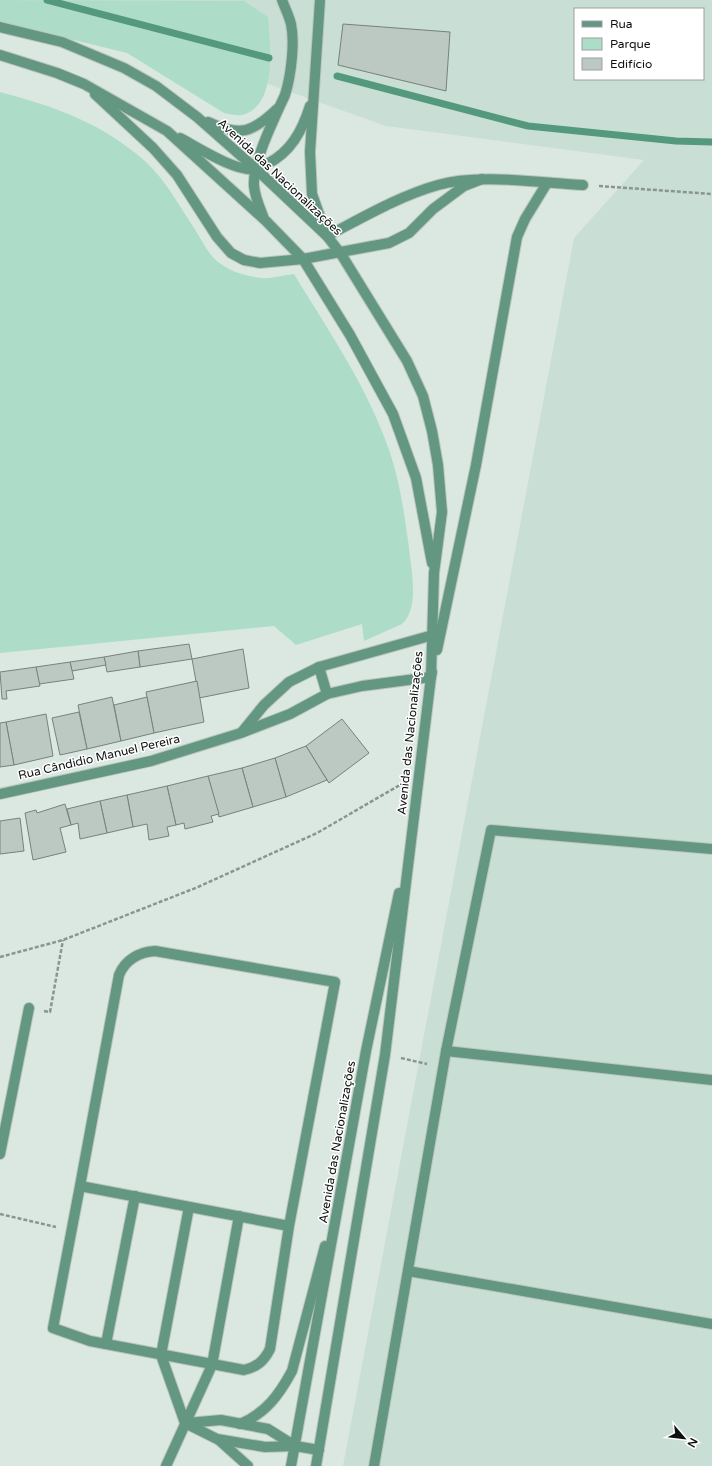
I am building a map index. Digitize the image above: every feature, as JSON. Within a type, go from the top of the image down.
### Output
[{"type":"street","points":[[266,221],[257,203],[254,185],[256,169],[288,83],[291,52],[291,24],[282,0]]},
{"type":"street","points":[[320,0],[310,152],[312,194],[327,236],[391,204],[438,184],[482,179],[583,185]]},
{"type":"street","name":"Avenida das Nacionalizações","points":[[0,28],[62,42],[124,68],[156,86],[197,117],[256,169],[327,236],[340,254],[407,361],[423,396],[432,431],[438,465],[442,512],[434,573],[431,677],[385,1055],[316,1466]]},
{"type":"street","name":"Avenida das Nacionalizações","points":[[0,55],[57,73],[84,84],[167,131],[266,221],[303,259],[350,335],[394,414],[416,478],[434,573]]},
{"type":"street","points":[[84,84],[153,148],[177,175],[217,237],[231,253],[244,260],[260,263],[303,259],[340,254],[389,243],[409,233],[433,209],[464,186],[482,179]]},
{"type":"street","points":[[167,131],[221,161],[240,167],[256,169],[276,159],[290,147],[302,129],[315,93]]},
{"type":"street","points":[[197,117],[228,131],[247,130],[262,123],[280,107]]},
{"type":"street","points":[[431,677],[476,465],[517,237],[525,219],[547,183]]},
{"type":"street","points":[[241,733],[264,705],[289,682],[319,667],[432,635]]},
{"type":"street","points":[[319,667],[327,694]]},
{"type":"street","name":"Rua Cândidio Manuel Pereira","points":[[0,794],[151,761],[241,733],[290,714],[327,694],[362,686],[431,677]]},
{"type":"street","name":"Avenida das Nacionalizações","points":[[291,1466],[366,1051],[414,824]]},
{"type":"street","points":[[374,1466],[443,1067],[491,830],[712,848]]},
{"type":"street","points":[[155,951],[335,982],[289,1226],[270,1349],[266,1358],[256,1366],[244,1370],[212,1365],[90,1341],[53,1328],[119,975],[125,963],[139,954],[155,951]]},
{"type":"street","points":[[0,1154],[29,1008]]},
{"type":"street","points":[[446,1052],[712,1080]]},
{"type":"street","points":[[240,1424],[254,1418],[268,1407],[282,1389],[292,1371],[345,1170]]},
{"type":"street","points":[[80,1186],[289,1226]]},
{"type":"street","points":[[106,1344],[135,1196]]},
{"type":"street","points":[[189,1207],[161,1355],[185,1423],[217,1439],[248,1466]]},
{"type":"street","points":[[166,1466],[212,1365],[239,1216]]},
{"type":"street","points":[[408,1272],[712,1324]]},
{"type":"street","points":[[185,1423],[221,1420],[268,1429],[295,1446]]},
{"type":"street","points":[[217,1439],[265,1447],[295,1446],[319,1450]]},
{"type":"path","points":[[583,185],[712,194]]},
{"type":"path","points":[[0,957],[63,940],[198,887],[317,833],[420,773]]},
{"type":"path","points":[[29,1008],[50,1012],[63,940]]},
{"type":"path","points":[[385,1055],[443,1067]]},
{"type":"path","points":[[0,1214],[72,1231]]},
{"type":"shaded area","points":[[33,0],[712,0],[712,1466],[343,1466],[574,238],[644,160],[386,126]]},
{"type":"green space","points":[[0,0],[244,1],[268,17],[270,58],[267,87],[262,100],[254,109],[242,115],[224,113],[127,53],[0,22]]},
{"type":"green space","points":[[0,92],[59,110],[78,118],[113,137],[130,149],[154,170],[167,186],[209,252],[218,262],[239,273],[261,278],[294,274],[355,375],[376,417],[390,452],[403,506],[413,588],[411,608],[408,617],[402,624],[364,641],[362,624],[296,645],[274,626],[0,653]]},
{"type":"building","points":[[343,24],[450,32],[446,91],[338,65]]},
{"type":"building","points":[[189,644],[192,659],[140,667],[138,651]]},
{"type":"building","points":[[243,649],[249,688],[199,698],[192,659]]},
{"type":"building","points":[[138,651],[140,667],[107,672],[104,657]]},
{"type":"building","points":[[104,657],[106,665],[72,671],[70,662]]},
{"type":"building","points":[[70,662],[74,679],[39,684],[36,667]]},
{"type":"building","points":[[36,667],[40,686],[6,691],[7,699],[2,699],[0,672]]},
{"type":"building","points":[[197,681],[204,722],[154,733],[146,692]]},
{"type":"building","points":[[112,697],[121,741],[87,749],[78,705]]},
{"type":"building","points":[[147,697],[154,733],[121,741],[114,705]]},
{"type":"building","points":[[79,712],[87,749],[60,755],[52,718]]},
{"type":"building","points":[[46,714],[53,756],[14,765],[6,722]]},
{"type":"building","points":[[342,719],[369,753],[329,783],[306,746]]},
{"type":"building","points":[[6,722],[14,765],[0,767],[0,723]]},
{"type":"building","points":[[306,746],[327,780],[286,797],[275,758]]},
{"type":"building","points":[[275,758],[286,797],[253,807],[242,768]]},
{"type":"building","points":[[242,768],[253,807],[219,817],[208,776]]},
{"type":"building","points":[[208,776],[219,814],[211,816],[213,822],[185,829],[184,823],[176,825],[167,786]]},
{"type":"building","points":[[167,786],[176,825],[167,827],[169,836],[149,840],[147,824],[133,827],[127,795]]},
{"type":"building","points":[[127,795],[133,827],[107,833],[100,801]]},
{"type":"building","points":[[100,801],[107,833],[80,839],[78,823],[71,825],[67,809]]},
{"type":"building","points":[[65,804],[71,825],[60,828],[66,852],[33,860],[25,813],[36,810],[37,813]]},
{"type":"building","points":[[20,818],[24,851],[0,854],[0,821]]},
{"type":"waterway","points":[[47,0],[269,58]]},
{"type":"waterway","points":[[337,76],[528,126],[676,141],[712,142]]}]
